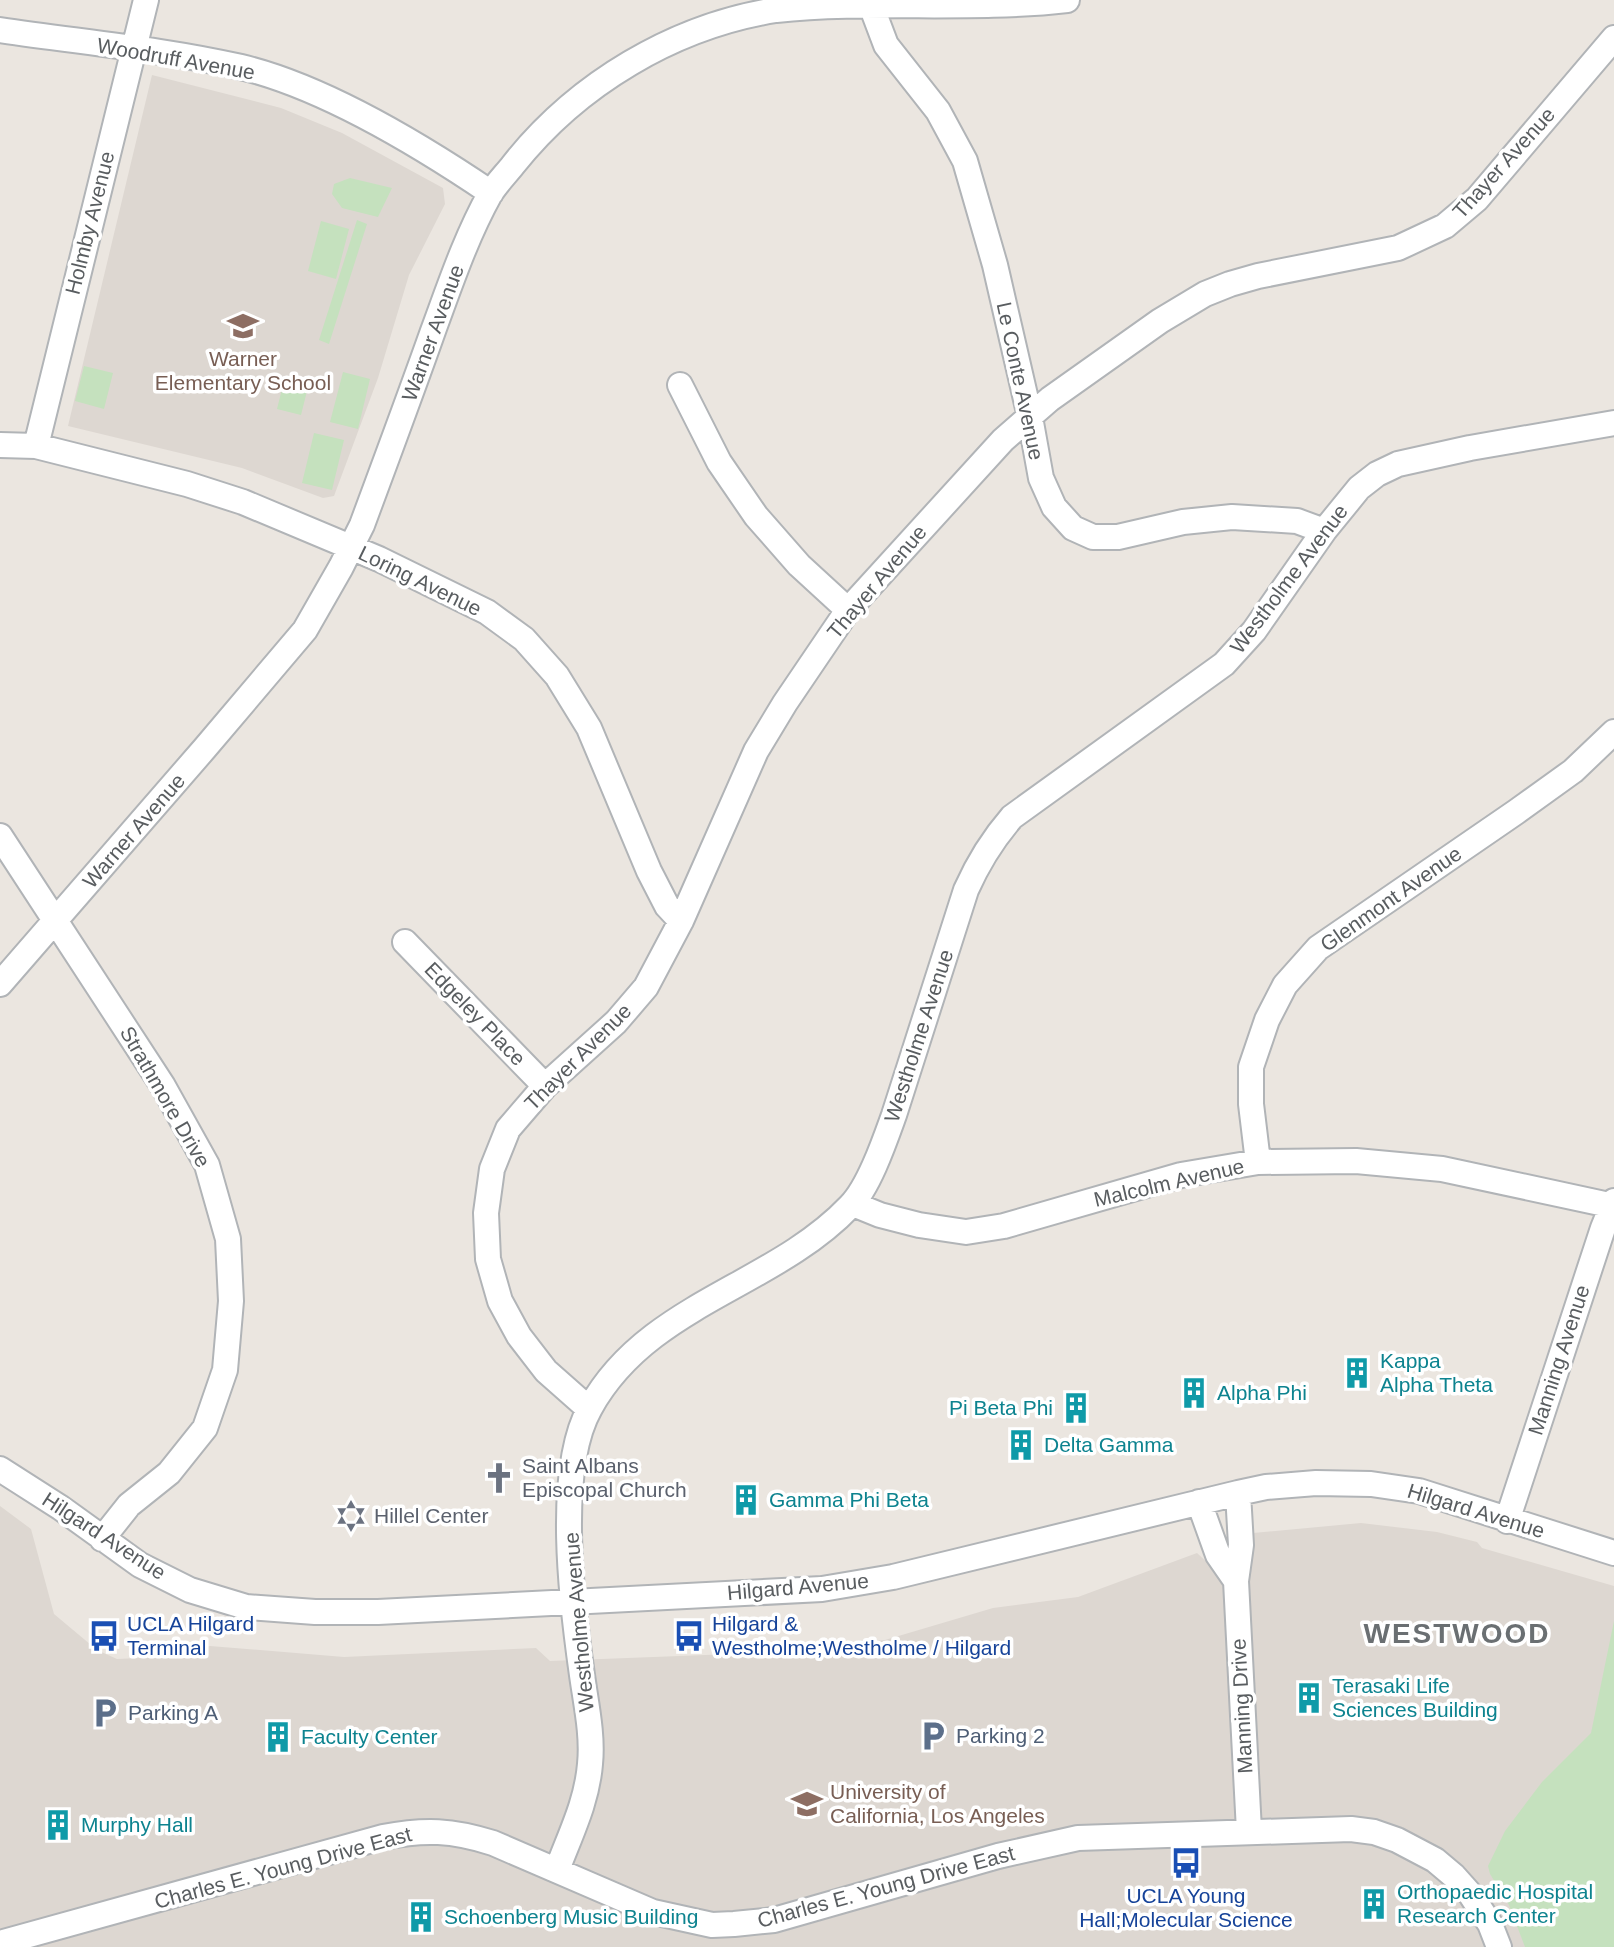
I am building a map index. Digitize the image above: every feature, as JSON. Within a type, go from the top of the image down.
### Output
[{"type":"street","name":"Holmby Avenue","points":[[36,446],[146,0]]},
{"type":"street","name":"Warner Avenue","points":[[0,984],[305,630],[362,525],[463,252],[491,192],[537,135],[600,82],[676,38],[734,18],[780,10],[869,2],[1067,0]]},
{"type":"street","name":"Le Conte Avenue","points":[[869,2],[886,46],[938,111],[965,161],[995,265],[1030,417],[1041,478],[1054,507],[1073,528],[1093,537],[1118,537],[1182,522],[1232,517],[1297,521],[1324,531]]},
{"type":"street","name":"Woodruff Avenue","points":[[0,30],[242,68],[296,85],[379,123],[491,192]]},
{"type":"street","name":"Thayer Avenue","points":[[589,1409],[546,1371],[519,1336],[500,1301],[488,1259],[486,1213],[492,1169],[508,1129],[545,1086],[616,1023],[646,988],[681,921],[756,751],[848,610],[1003,440],[1050,399],[1149,328],[1205,294],[1258,276],[1398,248],[1445,226],[1477,199],[1614,38]]},
{"type":"street","points":[[680,385],[719,462],[756,516],[799,565],[848,610]]},
{"type":"street","name":"Westholme Avenue","points":[[557,1870],[577,1823],[591,1762],[574,1603],[569,1506],[575,1452],[589,1409],[617,1370],[647,1339],[792,1252],[853,1204],[886,1138],[966,890],[993,838],[1012,817],[1224,664],[1254,631],[1324,531],[1359,488],[1377,474],[1398,464],[1470,448],[1614,423]]},
{"type":"street","name":"Loring Avenue","points":[[0,445],[36,446],[187,484],[243,502],[351,548],[487,612],[524,639],[558,676],[589,728],[649,871],[667,906],[681,921]]},
{"type":"street","name":"Glenmont Avenue","points":[[1258,1162],[1251,1104],[1251,1067],[1267,1020],[1285,985],[1318,948],[1561,779],[1614,732]]},
{"type":"street","name":"Strathmore Drive","points":[[0,836],[163,1086],[208,1165],[228,1239],[231,1301],[225,1370],[205,1428],[169,1473],[129,1505],[102,1538]]},
{"type":"street","name":"Edgeley Place","points":[[405,942],[545,1086]]},
{"type":"street","name":"Malcolm Avenue","points":[[853,1204],[919,1226],[966,1232],[1004,1226],[1181,1175],[1258,1162],[1356,1161],[1442,1169],[1614,1204]]},
{"type":"street","name":"Manning Avenue","points":[[1507,1521],[1603,1228],[1614,1204]]},
{"type":"street","name":"Hilgard Avenue","points":[[0,1469],[61,1508],[140,1565],[190,1590],[246,1608],[315,1612],[378,1612],[822,1589],[864,1583],[1238,1493],[1284,1485],[1371,1484],[1419,1491],[1614,1553]]},
{"type":"street","name":"Manning Drive","points":[[1238,1493],[1241,1545],[1236,1581],[1249,1831]]},
{"type":"street","points":[[1199,1503],[1218,1555],[1236,1581]]},
{"type":"street","name":"Charles E. Young Drive East","points":[[0,1943],[402,1833],[428,1830],[467,1835],[493,1843],[653,1912],[712,1925],[774,1920],[998,1856],[1078,1838],[1329,1828],[1374,1832],[1421,1852],[1454,1876],[1471,1895],[1490,1924],[1499,1947]]},
{"type":"shaded area","name":"Warner Elementary School","points":[[152,75],[281,108],[342,133],[443,188],[445,204],[409,275],[378,378],[334,496],[323,498],[242,468],[68,426]]},
{"type":"shaded area","name":"University of California, Los Angeles","points":[[0,1506],[31,1529],[54,1614],[97,1650],[117,1659],[210,1646],[344,1657],[536,1648],[550,1661],[731,1654],[824,1647],[885,1640],[993,1608],[1078,1597],[1197,1553],[1209,1564],[1251,1549],[1253,1533],[1361,1523],[1437,1532],[1477,1542],[1482,1548],[1614,1586],[1614,1947],[0,1947]]},
{"type":"green space","points":[[350,178],[392,188],[378,217],[342,208],[332,194],[334,184]]},
{"type":"green space","points":[[357,220],[367,224],[329,344],[319,340]]},
{"type":"green space","points":[[321,221],[349,229],[336,279],[308,271]]},
{"type":"green space","points":[[84,366],[113,373],[104,409],[75,401]]},
{"type":"green space","points":[[343,372],[370,379],[358,429],[330,422]]},
{"type":"green space","points":[[283,385],[307,391],[301,415],[277,409]]},
{"type":"green space","points":[[314,433],[344,440],[332,490],[302,483]]},
{"type":"green space","points":[[1614,1621],[1614,1947],[1525,1947],[1509,1905],[1488,1866],[1505,1831],[1542,1782],[1591,1733]]},
{"type":"place","name":"Warner Elementary School","points":[[243,326]]},
{"type":"place","name":"Kappa Alpha Theta","points":[[1357,1373]]},
{"type":"place","name":"Alpha Phi","points":[[1194,1393]]},
{"type":"place","name":"Pi Beta Phi","points":[[1076,1408]]},
{"type":"place","name":"Delta Gamma","points":[[1021,1445]]},
{"type":"place","name":"Saint Albans Episcopal Church","points":[[499,1478]]},
{"type":"place","name":"Gamma Phi Beta","points":[[746,1500]]},
{"type":"place","name":"Hillel Center","points":[[351,1516]]},
{"type":"place","name":"UCLA Hilgard Terminal","points":[[104,1636]]},
{"type":"place","name":"Hilgard & Westholme;Westholme / Hilgard","points":[[689,1636]]},
{"type":"place","name":"Terasaki Life Sciences Building","points":[[1309,1698]]},
{"type":"place","name":"Parking A","points":[[105,1713]]},
{"type":"place","name":"Parking 2","points":[[933,1736]]},
{"type":"place","name":"Faculty Center","points":[[278,1737]]},
{"type":"place","name":"University of California, Los Angeles","points":[[807,1804]]},
{"type":"place","name":"Murphy Hall","points":[[58,1825]]},
{"type":"place","name":"UCLA Young Hall;Molecular Science","points":[[1186,1863]]},
{"type":"place","name":"Orthopaedic Hospital Research Center","points":[[1374,1904]]},
{"type":"place","name":"Schoenberg Music Building","points":[[421,1917]]},
{"type":"district","name":"WESTWOOD","points":[[1457,1633]]}]
